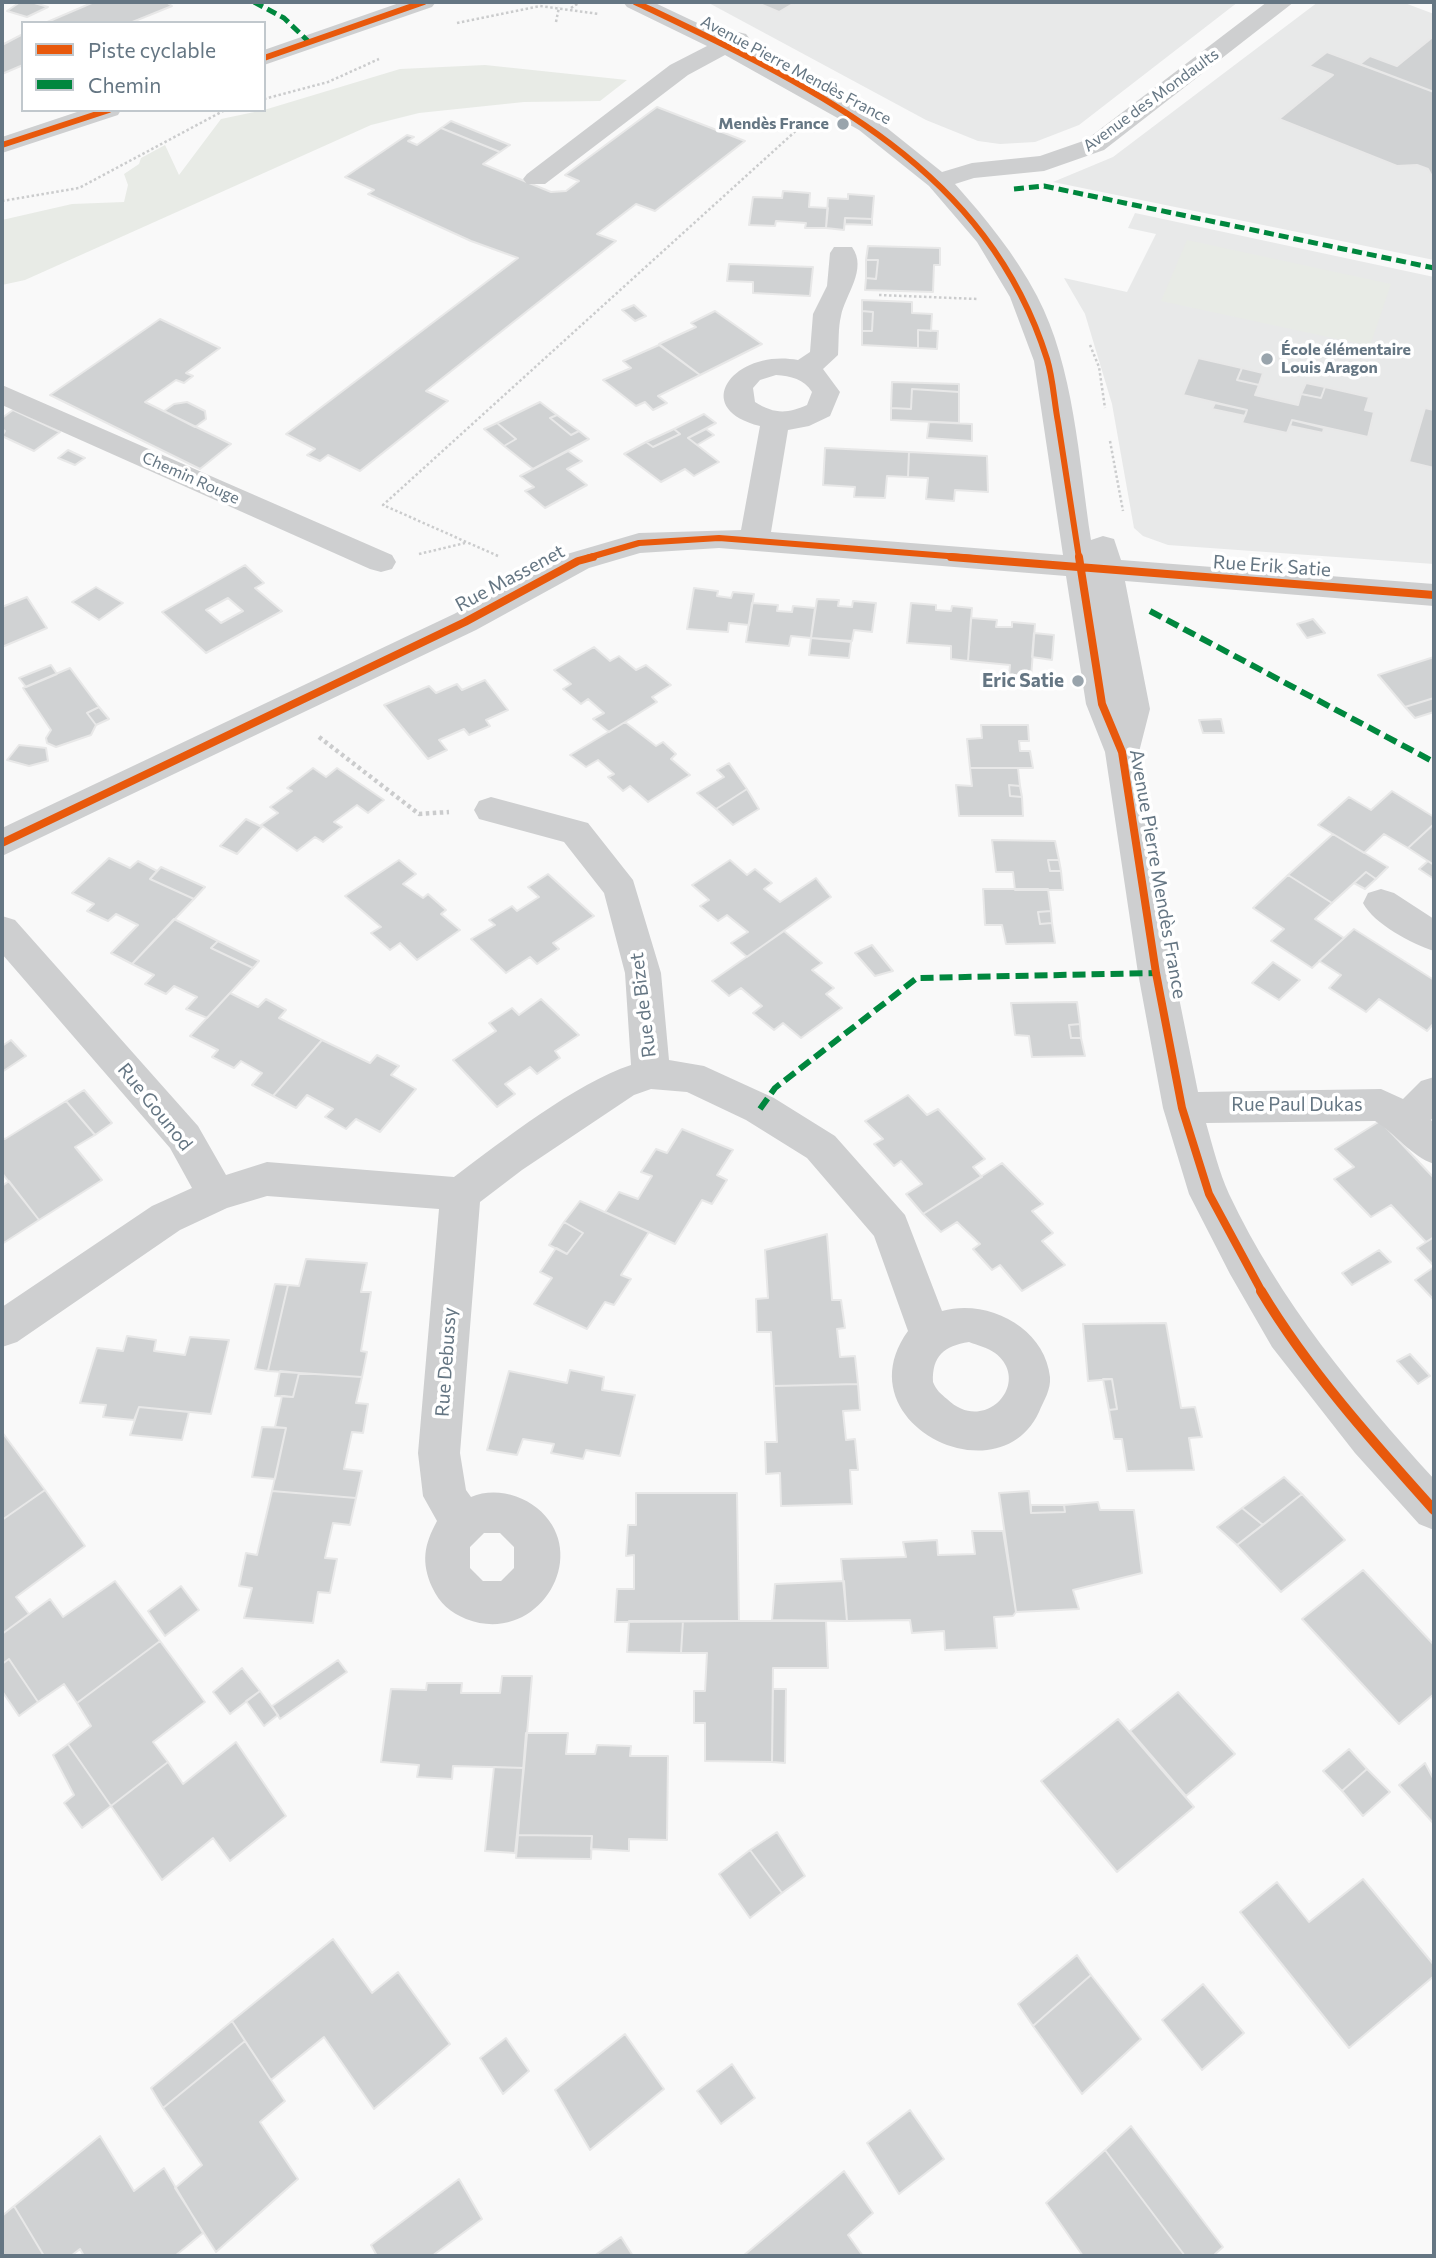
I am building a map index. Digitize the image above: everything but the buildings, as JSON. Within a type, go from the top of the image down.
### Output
[{"type":"street","points":[[266,57],[424,2]]},
{"type":"street","name":"Avenue Pierre Mendès France","points":[[635,2],[731,42],[886,117],[942,153],[991,198],[1034,271],[1073,365],[1093,570]]},
{"type":"street","name":"Avenue Pierre Mendès France","points":[[670,2],[868,125],[938,181],[988,238],[1024,297],[1048,362],[1093,570],[1134,709],[1122,752],[1156,973],[1182,1108],[1209,1194],[1244,1262],[1287,1334],[1370,1438],[1434,1510]]},
{"type":"street","name":"Avenue des Mondaults","points":[[938,181],[965,173],[1044,163],[1095,145],[1282,2]]},
{"type":"street","points":[[536,179],[680,70],[731,42]]},
{"type":"street","points":[[2,145],[103,112]]},
{"type":"street","points":[[803,370],[824,355],[827,314],[838,293],[843,253]]},
{"type":"street","points":[[774,366],[803,370],[822,383],[825,401],[810,416],[798,421],[775,422],[754,417],[743,410],[737,401],[735,391],[739,382],[747,375],[774,366]]},
{"type":"street","name":"Chemin Rouge","points":[[2,394],[380,562]]},
{"type":"street","points":[[754,540],[775,422]]},
{"type":"street","name":"Rue Massenet","points":[[2,843],[465,622],[578,561],[639,542],[719,538],[754,540],[1093,570]]},
{"type":"street","name":"Rue Erik Satie","points":[[1093,570],[1434,595]]},
{"type":"street","name":"Rue de Bizet","points":[[491,810],[576,832],[621,889],[643,973],[651,1074]]},
{"type":"street","points":[[1381,903],[1434,937]]},
{"type":"street","name":"Rue Gounod","points":[[2,930],[184,1137],[216,1195]]},
{"type":"street","points":[[2,1329],[166,1218],[216,1195],[267,1179],[461,1194],[508,1158],[621,1084],[651,1074],[691,1077],[731,1094],[821,1147],[891,1227],[932,1336]]},
{"type":"street","points":[[1406,1120],[1434,1092]]},
{"type":"street","name":"Rue Paul Dukas","points":[[1182,1108],[1381,1105],[1406,1120],[1434,1147]]},
{"type":"street","name":"Rue Debussy","points":[[461,1194],[453,1258],[439,1453],[445,1496],[464,1524]]},
{"type":"path","points":[[537,2],[540,6]]},
{"type":"path","points":[[571,8],[580,2]]},
{"type":"path","points":[[556,22],[559,7],[601,14]]},
{"type":"path","points":[[2,201],[79,188],[221,112]]},
{"type":"path","points":[[547,578],[383,505],[805,122]]},
{"type":"path","points":[[838,293],[980,299]]},
{"type":"path","points":[[282,709],[419,814],[491,810]]},
{"type":"shaded area","points":[[707,2],[1238,2],[1079,125],[1035,142],[1000,144],[978,141],[926,120]]},
{"type":"shaded area","points":[[1318,2],[1402,2],[1434,14],[1434,260],[1053,182],[1113,157]]},
{"type":"shaded area","points":[[485,65],[627,80],[600,101],[524,102],[419,113],[371,125],[25,280],[2,285],[2,220],[72,204],[124,202],[128,185],[124,174],[139,164],[141,158],[165,145],[179,175],[221,119],[266,112],[266,109],[400,69]]},
{"type":"shaded area","name":"École élémentaire Louis Aragon","points":[[1135,213],[1434,277],[1434,564],[1168,545],[1143,536],[1134,528],[1112,404],[1085,314],[1064,278],[1127,292],[1156,234],[1128,228]]},
{"type":"shaded area","points":[[1187,240],[1391,284],[1370,346],[1161,301]]},
{"type":"marked path","points":[[254,2],[284,18],[309,42]]},
{"type":"marked path","points":[[1014,189],[1044,186],[1434,268]]},
{"type":"marked path","points":[[1150,611],[1434,762]]},
{"type":"marked path","points":[[760,1109],[775,1088],[917,978],[1156,973]]},
{"type":"cycle path","points":[[266,57],[424,2]]},
{"type":"cycle path","points":[[635,2],[725,45],[868,125],[938,181],[988,238],[1024,297],[1048,361],[1102,704],[1122,752],[1156,973],[1182,1108],[1209,1194],[1244,1262],[1287,1334],[1370,1439],[1434,1510]]},
{"type":"cycle path","points":[[2,145],[103,112]]},
{"type":"cycle path","points":[[2,843],[465,622],[578,561],[639,543],[719,538],[1434,595]]},
{"type":"place","name":"Mendès France","points":[[843,124]]},
{"type":"place","name":"École élémentaire Louis Aragon","points":[[1267,359]]},
{"type":"place","name":"Eric Satie","points":[[1078,681]]}]
